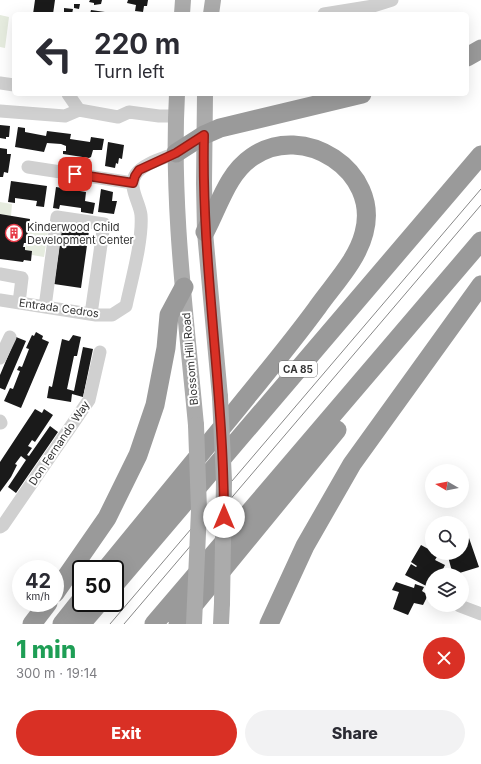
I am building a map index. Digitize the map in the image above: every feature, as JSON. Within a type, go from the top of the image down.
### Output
[{"type":"highway","points":[[469,56],[481,49]]},
{"type":"highway","points":[[176,153],[204,135],[220,128],[354,96]]},
{"type":"highway","points":[[113,560],[299,333],[353,258],[364,233],[366,221],[362,190],[351,173],[335,158],[306,146],[277,147],[254,156],[234,174],[205,232]]},
{"type":"highway","name":"CA 85","points":[[124,573],[481,155]]},
{"type":"highway","points":[[154,624],[481,241]]},
{"type":"highway","points":[[178,624],[388,367],[455,271]]},
{"type":"highway","points":[[269,624],[304,546],[352,464],[481,285]]},
{"type":"highway","points":[[64,580],[107,518],[122,490],[138,454],[155,405],[166,348],[169,315],[184,287]]},
{"type":"highway","points":[[62,624],[72,611]]},
{"type":"highway","points":[[32,624],[41,612]]},
{"type":"highway","points":[[81,624],[91,612]]},
{"type":"main road","points":[[182,12],[183,0]]},
{"type":"main road","points":[[211,12],[213,0]]},
{"type":"main road","name":"Blossom Hill Road","points":[[177,96],[177,204],[196,425],[199,510],[194,624]]},
{"type":"main road","points":[[205,96],[205,232],[220,397],[224,481],[221,624]]},
{"type":"street","points":[[336,12],[373,6],[392,0]]},
{"type":"street","points":[[0,83],[12,85]]},
{"type":"street","points":[[69,96],[79,110]]},
{"type":"street","points":[[0,111],[66,116],[79,110],[118,117],[129,112],[159,116],[176,116]]},
{"type":"street","points":[[28,167],[133,183],[139,170],[176,153]]},
{"type":"street","name":"Entrada Cedros","points":[[0,300],[91,314],[112,315],[126,306],[134,268],[141,217],[133,183]]},
{"type":"street","points":[[45,307],[57,217],[104,224],[91,314]]},
{"type":"street","points":[[3,275],[22,278],[19,303]]},
{"type":"street","points":[[0,358],[10,337]]},
{"type":"street","name":"Don Fernando Way","points":[[0,526],[89,400],[100,352]]},
{"type":"street","points":[[469,609],[481,614]]},
{"type":"shaded area","points":[[0,15],[9,17],[5,48],[0,47]]},
{"type":"shaded area","points":[[0,202],[12,204],[11,216],[0,214]]},
{"type":"shaded area","points":[[29,223],[49,226],[44,257],[32,255],[32,251],[25,250]]},
{"type":"building","points":[[35,0],[55,0],[53,12],[33,12]]},
{"type":"building","points":[[90,0],[102,0],[101,4],[94,5],[94,3],[89,2]]},
{"type":"building","points":[[128,0],[148,0],[147,6],[144,6],[143,12],[135,11],[136,5],[127,3]]},
{"type":"building","points":[[74,4],[80,4],[79,9],[74,8]]},
{"type":"building","points":[[64,8],[73,9],[72,12],[64,12]]},
{"type":"building","points":[[91,10],[105,12],[90,12]]},
{"type":"building","points":[[0,125],[10,126],[9,137],[6,137],[6,139],[0,138]]},
{"type":"building","points":[[18,127],[25,128],[25,132],[46,136],[47,131],[71,134],[70,139],[90,142],[91,137],[104,139],[102,150],[93,150],[91,157],[89,158],[63,154],[63,151],[66,151],[66,146],[61,144],[47,143],[44,152],[15,147]]},
{"type":"building","points":[[108,142],[124,145],[122,159],[119,158],[118,164],[116,163],[115,168],[105,166]]},
{"type":"building","points":[[0,148],[7,149],[7,154],[11,154],[8,173],[4,172],[3,177],[0,177]]},
{"type":"building","points":[[11,181],[47,186],[44,207],[36,206],[37,201],[15,198],[15,203],[8,202]]},
{"type":"building","points":[[56,187],[86,192],[85,201],[95,203],[93,214],[81,212],[81,208],[60,205],[59,209],[53,208]]},
{"type":"building","points":[[101,189],[113,192],[112,201],[117,201],[114,214],[98,212]]},
{"type":"building","name":"Kinderwood Child Development Center","points":[[0,214],[30,219],[26,243],[24,243],[23,247],[25,247],[25,250],[32,251],[31,261],[24,260],[23,262],[0,259]]},
{"type":"building","points":[[63,221],[90,224],[81,288],[54,284]]},
{"type":"building","points":[[36,332],[43,336],[42,339],[49,342],[21,408],[4,401],[10,388],[13,389],[20,371],[17,370],[19,366],[22,367],[29,349],[26,348],[32,335],[34,336]]},
{"type":"building","points":[[73,335],[81,337],[77,356],[74,356],[67,389],[74,391],[83,347],[93,349],[83,397],[72,394],[71,402],[47,398],[49,386],[52,387],[62,339],[69,341]]},
{"type":"building","points":[[16,337],[26,341],[5,390],[0,388],[0,375]]},
{"type":"building","points":[[35,409],[42,413],[44,409],[53,415],[35,442],[32,440],[28,446],[32,448],[27,455],[29,456],[50,426],[58,432],[16,493],[8,487],[26,460],[21,456],[15,464],[17,465],[11,477],[0,492],[0,462]]},
{"type":"building","points":[[469,538],[479,567],[469,570],[469,568],[451,568],[449,560],[469,560]]},
{"type":"building","points":[[421,545],[425,547],[425,560],[435,560],[445,565],[444,568],[425,568],[425,585],[405,575],[411,564],[416,567],[417,566],[411,562]]},
{"type":"building","points":[[396,582],[414,588],[415,584],[424,587],[422,591],[425,593],[425,601],[423,605],[414,603],[408,615],[393,609],[399,592],[392,590]]},
{"type":"tram line","points":[[110,624],[481,189]]},
{"type":"tram line","points":[[124,624],[481,205]]},
{"type":"place","name":"Kinderwood Child Development Center","points":[[14,233]]},
{"type":"route","points":[[75,174],[133,183],[139,170],[147,165],[176,153],[204,135],[205,232],[223,441],[224,517]]}]
